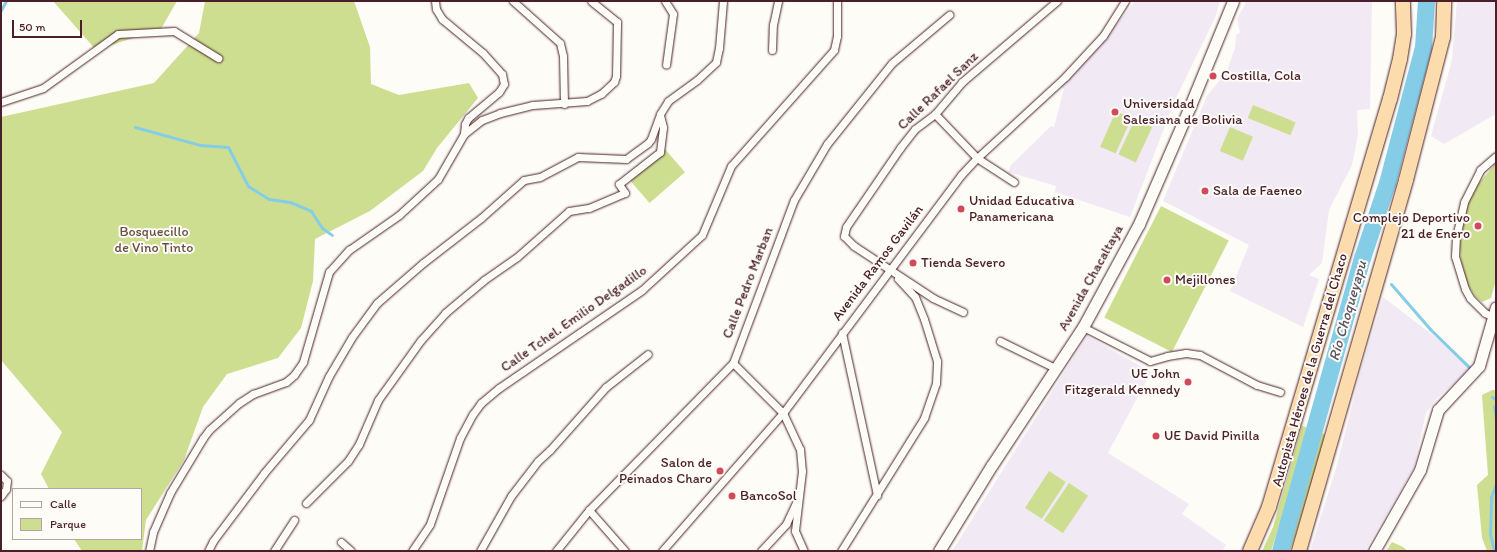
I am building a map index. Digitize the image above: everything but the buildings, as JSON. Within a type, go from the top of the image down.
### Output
[{"type":"highway","name":"Autopista Héroes de la Guerra del Chaco","points":[[1250,551],[1269,507],[1390,99],[1400,59],[1404,34],[1403,1]]},
{"type":"highway","points":[[1299,551],[1412,157],[1443,37],[1444,1]]},
{"type":"street","points":[[435,1],[436,9],[442,19],[483,53],[502,74],[504,84],[499,92],[468,118],[465,124],[464,134]]},
{"type":"street","points":[[513,1],[560,43],[563,56],[564,104]]},
{"type":"street","points":[[149,551],[152,532],[170,493],[209,430],[240,403],[254,394],[286,382],[294,375],[303,362],[329,272],[349,250],[399,215],[438,179],[464,134],[482,120],[500,113],[533,106],[587,101],[595,97],[614,82],[616,76],[617,22],[591,1]]},
{"type":"street","points":[[665,1],[673,14],[666,65]]},
{"type":"street","points":[[208,551],[213,541],[264,473],[309,420],[329,376],[352,337],[377,303],[431,256],[481,218],[524,180],[540,178],[578,157],[626,159],[645,146],[651,140],[660,114],[671,97],[697,80],[716,62],[719,48],[723,1]]},
{"type":"street","points":[[772,50],[773,25],[778,1]]},
{"type":"street","name":"Calle Tchel. Emilio Delgadillo","points":[[412,551],[430,524],[460,438],[473,414],[481,403],[499,388],[642,290],[702,235],[731,166],[834,50],[837,36],[837,1]]},
{"type":"street","name":"Calle Rafael Sanz","points":[[889,270],[854,246],[844,236],[849,221],[915,129],[935,114],[962,82],[1057,1]]},
{"type":"street","name":"Avenida Ramos Gavilán","points":[[662,551],[783,413],[961,175],[977,158],[1065,77],[1103,36],[1125,1]]},
{"type":"street","name":"Avenida Chacaltaya","points":[[939,551],[1055,368],[1083,327],[1142,217],[1188,113],[1233,1]]},
{"type":"street","name":"Calle Pedro Marban","points":[[556,551],[589,510],[733,363],[794,200],[827,144],[892,63],[949,15]]},
{"type":"street","points":[[1,102],[43,88],[118,34],[174,30],[218,58]]},
{"type":"street","points":[[306,503],[348,461],[359,444],[378,400],[421,340],[445,313],[484,280],[516,257],[569,211],[589,208],[625,193],[619,184],[660,152],[663,127],[660,114]]},
{"type":"street","points":[[935,114],[977,158],[1014,182]]},
{"type":"street","points":[[1374,551],[1420,470],[1434,418],[1438,410],[1479,366],[1495,310],[1481,310],[1470,298],[1465,289],[1455,256],[1456,237],[1464,202],[1480,170],[1496,156]]},
{"type":"street","points":[[841,551],[924,418],[936,383],[937,361],[915,297],[889,270]]},
{"type":"street","points":[[889,270],[933,298],[963,312]]},
{"type":"street","points":[[1083,327],[1150,361],[1186,353],[1200,355],[1257,385],[1280,392]]},
{"type":"street","points":[[842,333],[877,495]]},
{"type":"street","points":[[1000,341],[1055,368]]},
{"type":"street","points":[[480,551],[510,496],[538,461],[550,450],[606,387],[648,354]]},
{"type":"street","points":[[733,363],[783,413],[800,449],[802,471],[795,532],[804,551]]},
{"type":"street","points":[[1,475],[7,481],[6,489],[1,496]]},
{"type":"street","points":[[761,551],[786,524],[798,498]]},
{"type":"street","points":[[589,510],[626,551]]},
{"type":"street","points":[[274,551],[294,520]]},
{"type":"street","points":[[341,542],[351,551]]},
{"type":"shaded area","name":"Universidad Salesiana de Bolivia","points":[[1135,1],[1220,1],[1215,18],[1175,100],[1130,217],[1055,192],[1056,186],[1008,172],[1011,165],[1051,126],[1054,127],[1064,89],[1060,86],[1102,43]]},
{"type":"shaded area","points":[[1246,1],[1372,1],[1370,109],[1357,110],[1358,135],[1352,165],[1329,210],[1322,263],[1309,275],[1319,279],[1303,327],[1230,291],[1249,245],[1163,201],[1207,96],[1227,71],[1235,48],[1236,35],[1240,33],[1237,18]]},
{"type":"shaded area","points":[[1457,1],[1496,1],[1496,114],[1444,144],[1431,136],[1452,60]]},
{"type":"shaded area","points":[[1383,297],[1438,339],[1470,369],[1436,399],[1426,413],[1414,467],[1365,551],[1310,551],[1337,465],[1359,377]]},
{"type":"shaded area","points":[[1087,336],[1151,372],[1108,453],[1189,504],[1182,514],[1226,545],[1222,551],[952,551]]},
{"type":"green space","points":[[53,1],[177,1],[161,29],[96,50]]},
{"type":"green space","name":"Bosquecillo de Vino Tinto","points":[[205,1],[354,1],[370,47],[371,84],[399,95],[469,83],[478,98],[437,148],[423,171],[370,211],[315,239],[313,281],[301,328],[278,358],[227,374],[203,407],[184,460],[146,520],[142,551],[82,551],[75,540],[142,540],[142,488],[48,488],[41,474],[62,432],[1,360],[1,117],[154,83],[199,33]]},
{"type":"green space","points":[[1253,105],[1296,122],[1290,135],[1248,118]]},
{"type":"green space","points":[[1116,111],[1132,118],[1116,154],[1100,147]]},
{"type":"green space","points":[[1135,119],[1152,127],[1136,162],[1119,154]]},
{"type":"green space","points":[[1230,127],[1253,137],[1243,161],[1220,151]]},
{"type":"green space","points":[[664,148],[685,172],[650,203],[629,179]]},
{"type":"green space","name":"Complejo Deportivo 21 de Enero","points":[[1496,163],[1496,280],[1491,298],[1482,302],[1475,296],[1466,282],[1461,266],[1459,234],[1462,217],[1468,201],[1478,184]]},
{"type":"green space","name":"Mejillones","points":[[1161,206],[1229,241],[1172,352],[1104,317]]},
{"type":"green space","points":[[1492,390],[1496,390],[1496,551],[1487,551],[1482,538],[1477,485],[1488,475],[1482,395]]},
{"type":"green space","points":[[1302,426],[1309,428],[1283,515],[1271,551],[1262,551],[1273,527]]},
{"type":"green space","points":[[1317,431],[1326,435],[1290,551],[1284,551]]},
{"type":"green space","points":[[1049,471],[1066,482],[1042,519],[1025,508]]},
{"type":"green space","points":[[1069,483],[1088,496],[1063,533],[1044,520]]},
{"type":"green space","points":[[1392,542],[1403,547],[1408,551],[1386,551]]},
{"type":"waterway","points":[[1,10],[6,1]]},
{"type":"waterway","name":"Río Choqueyapu","points":[[1280,551],[1362,258],[1387,183],[1423,47],[1426,1]]},
{"type":"waterway","points":[[135,127],[200,145],[228,147],[248,186],[269,199],[290,202],[311,211],[322,228],[332,235]]},
{"type":"waterway","points":[[1391,284],[1430,329],[1470,368]]},
{"type":"waterway","points":[[1492,397],[1496,399]]},
{"type":"waterway","points":[[1494,406],[1496,419]]},
{"type":"waterway","points":[[1494,551],[1490,534],[1491,497],[1496,484]]},
{"type":"place","name":"Costilla, Cola","points":[[1213,76]]},
{"type":"place","name":"Universidad Salesiana de Bolivia","points":[[1115,112]]},
{"type":"place","name":"Sala de Faeneo","points":[[1205,191]]},
{"type":"place","name":"Unidad Educativa Panamericana","points":[[961,209]]},
{"type":"place","name":"Complejo Deportivo 21 de Enero","points":[[1478,226]]},
{"type":"place","name":"Tienda Severo","points":[[913,263]]},
{"type":"place","name":"Mejillones","points":[[1167,280]]},
{"type":"place","name":"UE John Fitzgerald Kennedy","points":[[1188,382]]},
{"type":"place","name":"UE David Pinilla","points":[[1156,436]]},
{"type":"place","name":"Salon de Peinados Charo","points":[[720,471]]},
{"type":"place","name":"BancoSol","points":[[732,496]]}]
